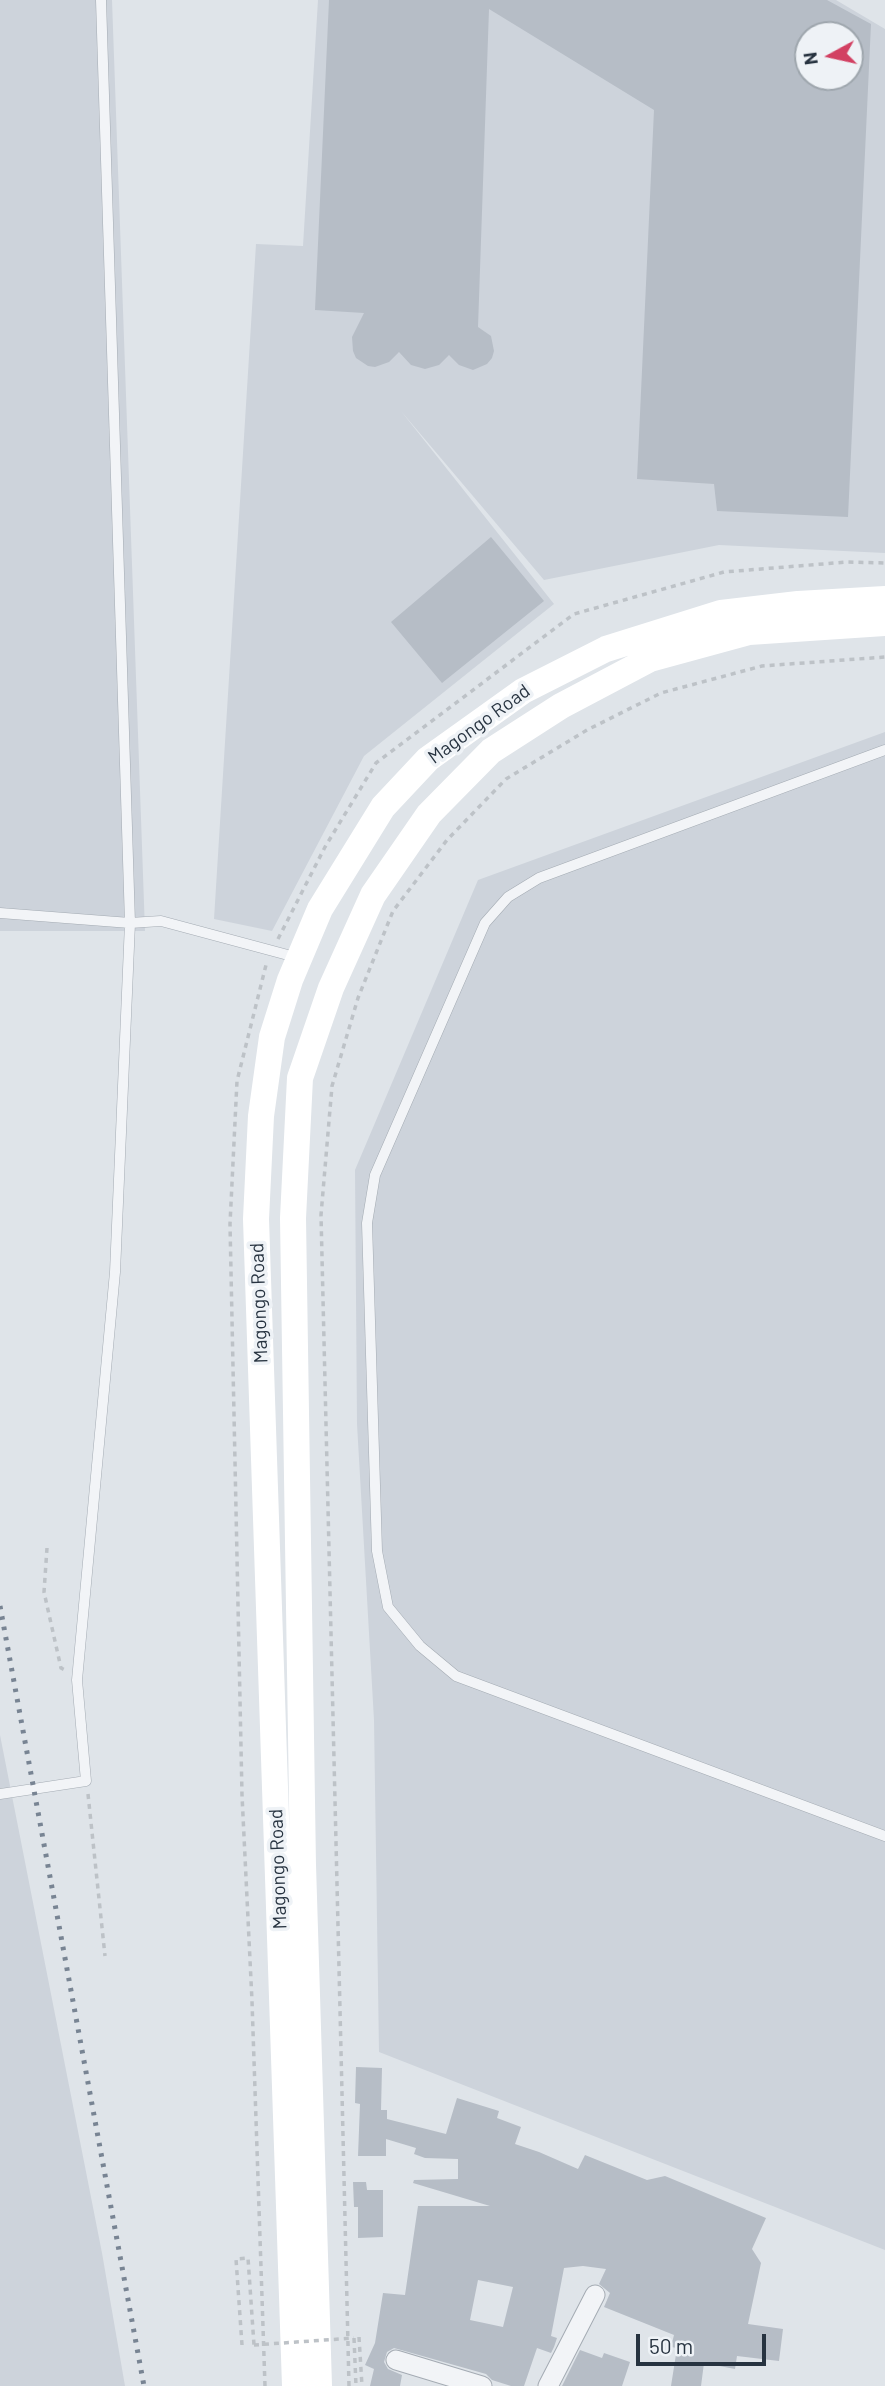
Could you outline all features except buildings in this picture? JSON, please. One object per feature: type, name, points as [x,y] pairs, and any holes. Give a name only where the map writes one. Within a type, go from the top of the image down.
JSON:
[{"type":"main road","name":"Magongo Road","points":[[295,2386],[256,1219],[261,1116],[272,1037],[299,958],[320,909],[383,807],[428,759],[523,691],[606,649],[721,613],[798,604],[885,599]]},
{"type":"main road","name":"Magongo Road","points":[[319,2386],[303,1864],[293,1218],[300,1078],[331,988],[373,895],[429,814],[491,751],[561,706],[649,659],[749,632],[885,623]]},
{"type":"main road","points":[[256,1219],[293,1218]]},
{"type":"street","points":[[548,2386],[595,2295]]},
{"type":"street","points":[[396,2360],[482,2386]]},
{"type":"lane","points":[[0,1794],[86,1782],[77,1680],[115,1272],[130,923],[101,0]]},
{"type":"lane","points":[[885,750],[539,878],[508,897],[485,923],[386,1150],[376,1175],[368,1223],[377,1551],[388,1606],[420,1646],[456,1676],[885,1836]]},
{"type":"lane","points":[[0,913],[130,923],[161,921],[299,958]]},
{"type":"path","points":[[273,950],[325,847],[376,764],[574,614],[724,572],[847,562],[885,563]]},
{"type":"path","points":[[349,2386],[320,1215],[332,1086],[358,998],[393,911],[447,840],[506,779],[587,730],[661,693],[762,666],[885,657]]},
{"type":"path","points":[[265,2386],[242,1795],[230,1224],[237,1081],[267,961]]},
{"type":"path","points":[[47,1548],[44,1592],[61,1668],[77,1680]]},
{"type":"path","points":[[86,1782],[105,1956]]},
{"type":"path","points":[[242,2345],[236,2259],[248,2258],[254,2345],[357,2338]]},
{"type":"path","points":[[355,2386],[357,2338]]},
{"type":"path","points":[[357,2338],[362,2386]]},
{"type":"shaded area","points":[[0,0],[112,0],[145,931],[0,931]]},
{"type":"shaded area","points":[[318,0],[836,0],[885,29],[885,553],[719,545],[544,580],[401,411],[554,604],[364,756],[272,931],[214,919],[256,244],[303,246]]},
{"type":"shaded area","points":[[885,732],[885,2250],[379,2052],[374,1720],[357,1424],[355,1170],[478,880]]},
{"type":"shaded area","points":[[0,1735],[102,2253],[125,2386],[0,2386]]},
{"type":"railway","points":[[0,1606],[144,2386]]}]
